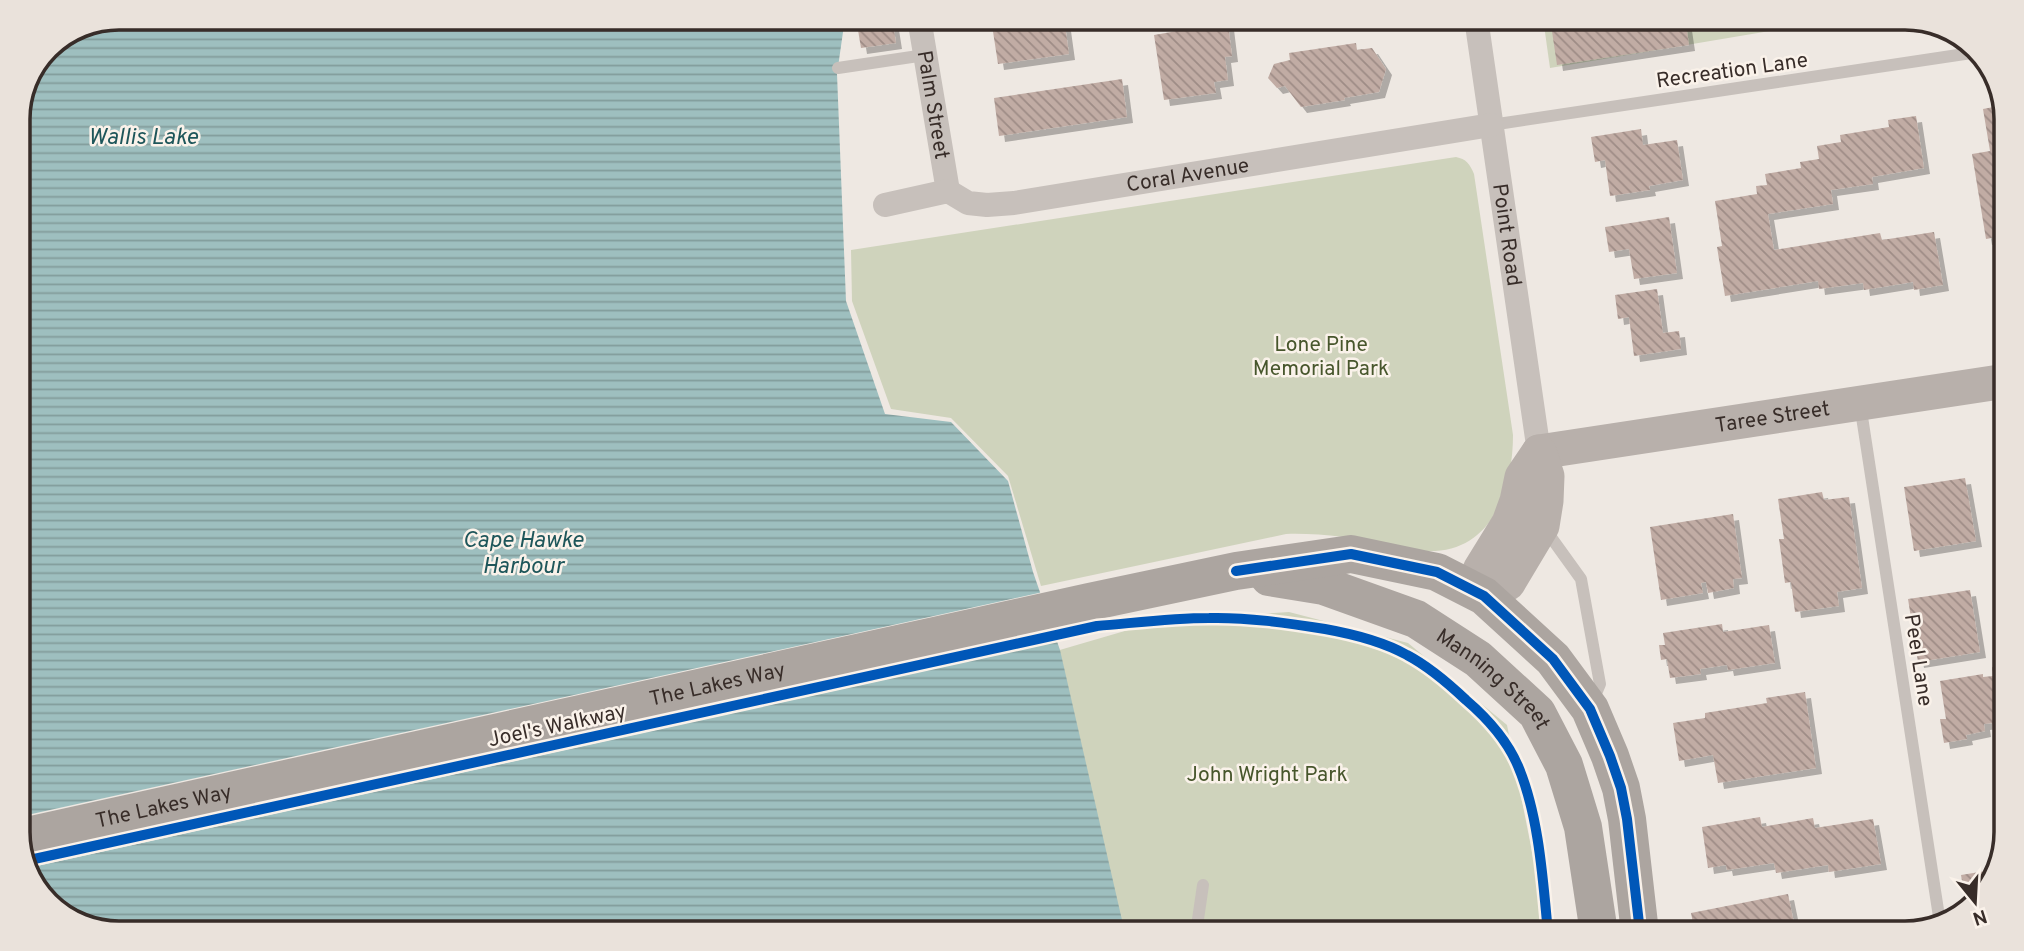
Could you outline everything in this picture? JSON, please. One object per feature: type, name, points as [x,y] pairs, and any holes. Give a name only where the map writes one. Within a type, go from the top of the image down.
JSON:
[{"type":"main road","name":"Manning Street","points":[[1090,602],[1236,571],[1351,554],[1437,572],[1484,596],[1553,659],[1590,709],[1622,788],[1639,921]]},
{"type":"main road","name":"Manning Street","points":[[1236,571],[1324,586],[1416,619],[1478,659],[1537,713],[1564,765],[1583,827],[1597,921]]},
{"type":"main road","points":[[1324,586],[1354,579],[1449,596],[1484,596],[1487,628],[1527,685],[1537,713]]},
{"type":"main road","name":"The Lakes Way","points":[[30,835],[1090,602]]},
{"type":"street","name":"Palm Street","points":[[921,30],[948,191]]},
{"type":"street","name":"Point Road","points":[[1478,30],[1539,452],[1547,476],[1542,526],[1508,583],[1484,596]]},
{"type":"street","name":"Coral Avenue","points":[[948,191],[968,203],[1014,203],[1491,125]]},
{"type":"street","points":[[885,205],[948,191]]},
{"type":"street","name":"Taree Street","points":[[1539,452],[1994,383]]},
{"type":"street","points":[[1484,596],[1480,570],[1509,523],[1522,477],[1539,452]]},
{"type":"lane","name":"Recreation Lane","points":[[1491,125],[1966,54]]},
{"type":"lane","points":[[838,68],[925,55]]},
{"type":"lane","name":"Peel Lane","points":[[1860,403],[1939,915]]},
{"type":"lane","points":[[1542,526],[1581,579],[1600,684],[1590,709]]},
{"type":"lane","points":[[1198,921],[1203,885]]},
{"type":"green space","points":[[1545,30],[1775,30],[1550,68]]},
{"type":"green space","name":"Lone Pine Memorial Park","points":[[1456,157],[1467,162],[1474,174],[1513,435],[1509,474],[1496,511],[1486,526],[1472,539],[1456,547],[1429,551],[1337,536],[1286,534],[1041,586],[1008,476],[951,418],[891,409],[852,301],[851,250]]},
{"type":"green space","name":"John Wright Park","points":[[1289,612],[1408,643],[1507,725],[1546,921],[1107,921],[1046,654],[1159,621]]},
{"type":"water","name":"Cape Hawke Harbour","points":[[843,30],[837,74],[846,301],[885,414],[951,422],[1008,481],[1033,572],[1060,650],[1122,921],[119,921],[102,920],[74,909],[56,895],[42,877],[34,861],[30,838],[30,113],[39,79],[48,65],[69,45],[102,31]]},
{"type":"pier","points":[[1043,592],[1060,641],[37,866],[31,849],[30,814]]},
{"type":"building","points":[[858,30],[894,30],[896,43],[861,48]]},
{"type":"building","points":[[993,30],[1066,30],[1069,54],[998,64]]},
{"type":"building","points":[[1229,30],[1232,56],[1225,57],[1228,80],[1214,82],[1216,93],[1164,100],[1154,35],[1177,31]]},
{"type":"building","points":[[1552,30],[1687,30],[1689,45],[1557,65]]},
{"type":"building","points":[[1356,43],[1357,50],[1372,48],[1386,69],[1379,92],[1301,107],[1285,86],[1277,88],[1268,78],[1274,64],[1290,60],[1289,53]]},
{"type":"building","points":[[1122,79],[1127,117],[999,136],[994,98]]},
{"type":"building","points":[[1993,107],[1994,113],[1994,238],[1986,239],[1972,154],[1990,151],[1983,109]]},
{"type":"building","points":[[1916,116],[1924,168],[1872,177],[1873,184],[1831,190],[1833,204],[1768,214],[1774,250],[1880,233],[1882,240],[1934,232],[1943,285],[1914,290],[1913,282],[1864,290],[1863,283],[1819,289],[1818,281],[1725,296],[1717,247],[1722,246],[1715,201],[1757,194],[1756,186],[1767,185],[1765,174],[1801,168],[1800,162],[1819,159],[1817,146],[1841,142],[1840,135],[1889,127],[1888,120]]},
{"type":"building","points":[[1641,129],[1643,145],[1677,140],[1683,180],[1649,186],[1650,190],[1610,196],[1605,160],[1595,162],[1591,137]]},
{"type":"building","points":[[1669,217],[1677,273],[1634,279],[1629,249],[1609,252],[1605,227]]},
{"type":"building","points":[[1657,289],[1663,333],[1679,331],[1681,349],[1634,356],[1629,317],[1618,319],[1615,295]]},
{"type":"building","points":[[1965,478],[1976,541],[1914,551],[1904,487]]},
{"type":"building","points":[[1822,492],[1824,500],[1849,497],[1862,588],[1837,592],[1839,606],[1795,612],[1791,582],[1785,583],[1779,539],[1784,539],[1778,499]]},
{"type":"building","points":[[1733,514],[1742,578],[1733,579],[1734,588],[1708,593],[1706,582],[1701,583],[1703,593],[1661,600],[1650,527]]},
{"type":"building","points":[[1970,590],[1980,652],[1918,662],[1908,599]]},
{"type":"building","points":[[1722,624],[1723,632],[1769,625],[1775,663],[1728,670],[1727,665],[1700,669],[1701,674],[1670,678],[1667,659],[1661,660],[1659,645],[1665,645],[1663,633]]},
{"type":"building","points":[[1994,667],[1994,736],[1992,723],[1984,724],[1985,731],[1966,735],[1967,739],[1944,743],[1940,719],[1946,719],[1940,681],[1983,674],[1983,677],[1993,676]]},
{"type":"building","points":[[1805,692],[1816,768],[1718,783],[1713,755],[1679,761],[1673,723],[1705,718],[1705,713],[1767,703],[1766,698]]},
{"type":"building","points":[[1760,817],[1762,827],[1813,818],[1815,828],[1873,819],[1881,864],[1829,872],[1828,865],[1776,873],[1774,863],[1727,870],[1726,865],[1708,868],[1702,827]]},
{"type":"building","points":[[1788,894],[1794,921],[1693,921],[1691,913]]},
{"type":"cycle path","points":[[1236,571],[1351,554],[1437,572],[1484,596],[1553,659],[1590,709],[1621,788],[1639,921]]},
{"type":"cycle path","name":"Joel's Walkway","points":[[34,859],[1097,626],[1181,619],[1238,618],[1325,629],[1388,646],[1430,670],[1481,714],[1508,747],[1525,785],[1539,848],[1547,921]]},
{"type":"water label","name":"Wallis Lake","points":[[143,136]]}]
